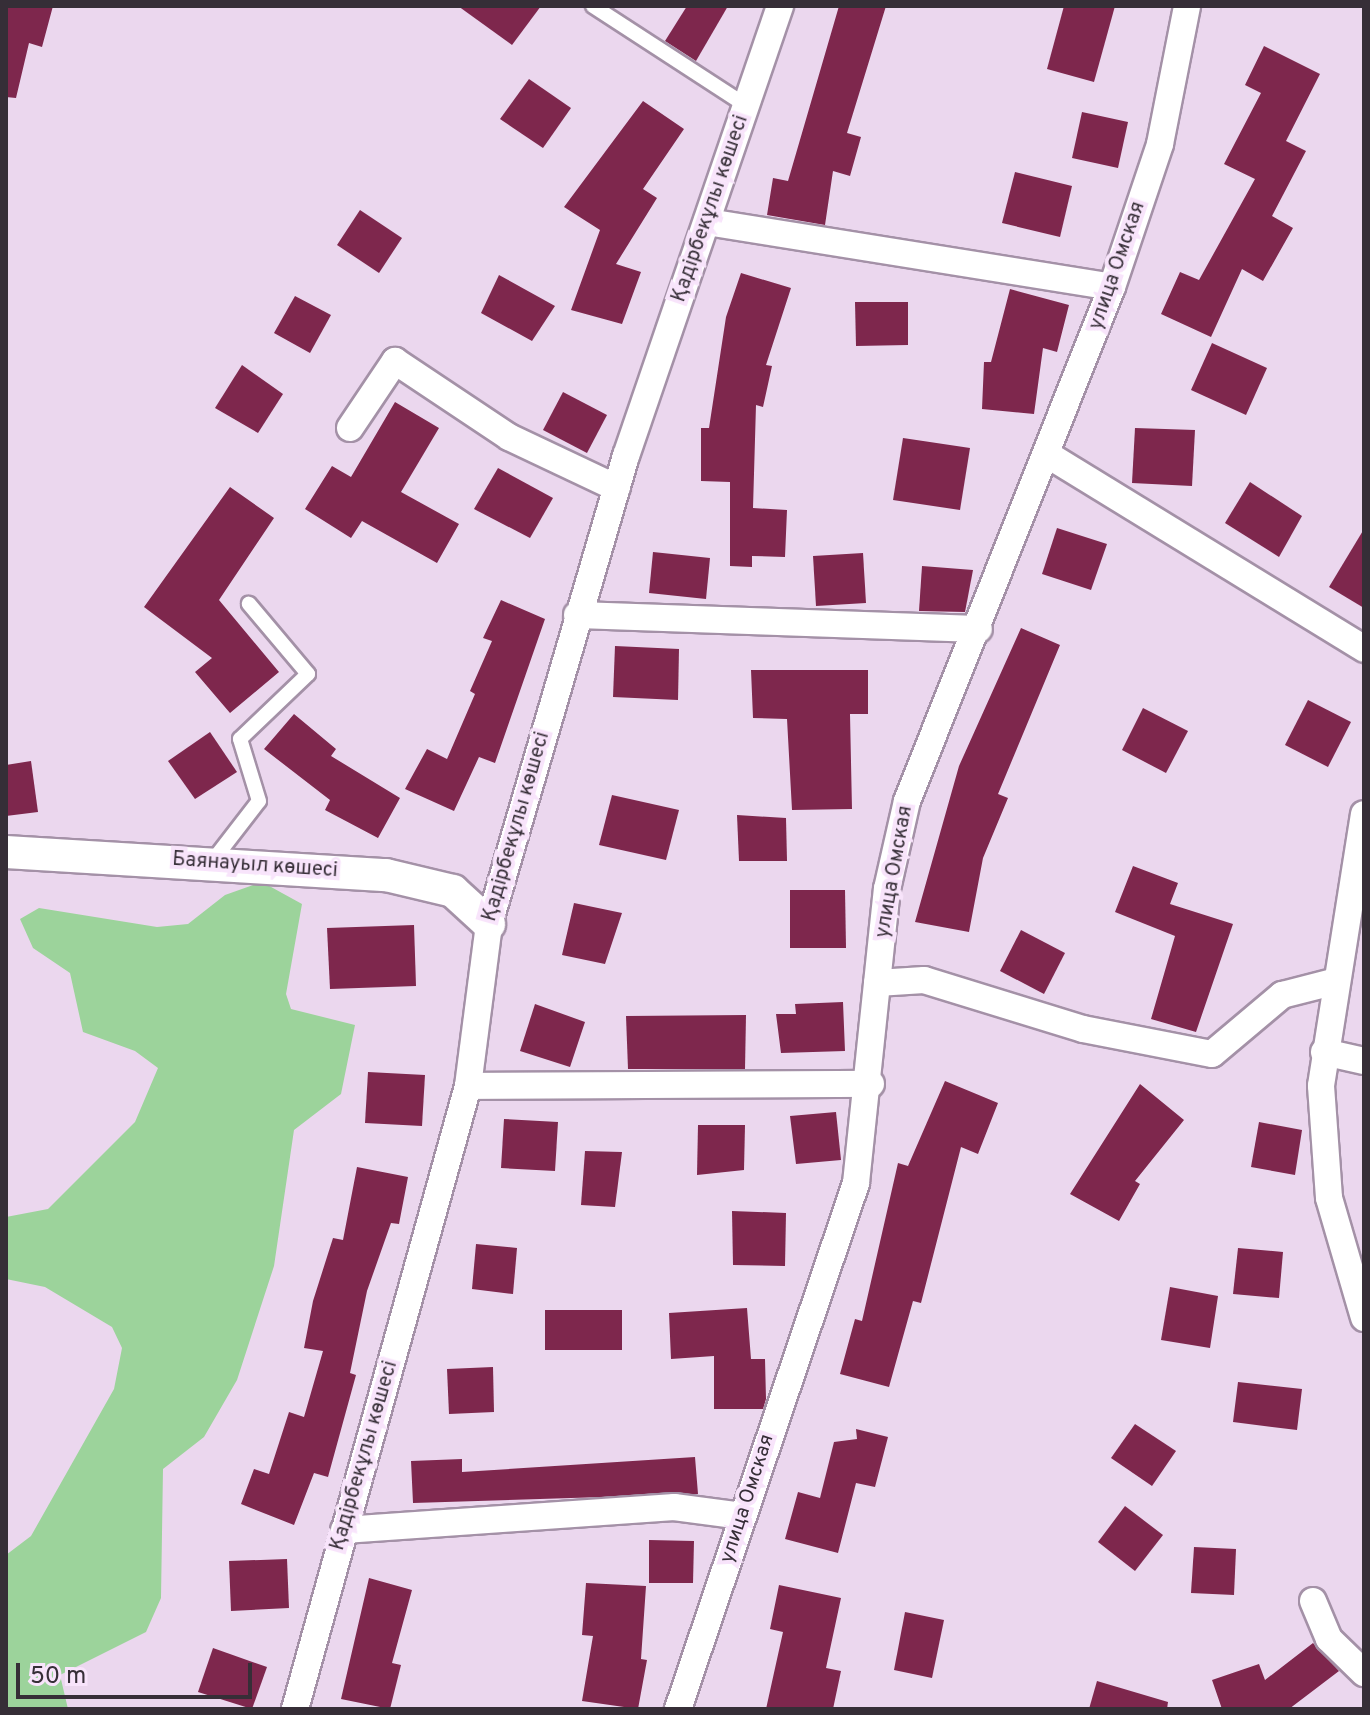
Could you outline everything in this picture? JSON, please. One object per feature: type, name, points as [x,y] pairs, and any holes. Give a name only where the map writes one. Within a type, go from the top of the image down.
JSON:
[{"type":"street","name":"Қадірбекұлы көшесі","points":[[295,1709],[468,1086],[489,924],[577,615],[780,6]]},
{"type":"street","name":"улица Омская","points":[[678,1709],[742,1516],[839,1245],[871,1084],[877,983],[907,801],[979,629],[1112,287],[1160,144],[1187,6]]},
{"type":"street","points":[[707,222],[1112,287]]},
{"type":"street","points":[[350,428],[395,361],[509,437],[617,488]]},
{"type":"street","points":[[1048,455],[1364,649]]},
{"type":"street","points":[[577,615],[979,629]]},
{"type":"street","points":[[1364,814],[1333,982],[1324,1052],[1329,1198],[1364,1318]]},
{"type":"street","name":"Баянауыл көшесі","points":[[6,852],[211,864],[425,882],[453,891],[489,924]]},
{"type":"street","points":[[877,983],[924,980],[1083,1029],[1212,1054],[1282,995],[1333,982]]},
{"type":"street","points":[[1324,1052],[1364,1061]]},
{"type":"street","points":[[468,1086],[871,1084]]},
{"type":"street","points":[[344,1530],[674,1507],[742,1516]]},
{"type":"street","points":[[1313,1601],[1329,1639],[1364,1673]]},
{"type":"lane","points":[[593,6],[747,106]]},
{"type":"lane","points":[[211,864],[259,801],[240,739],[308,674],[249,604]]},
{"type":"green space","points":[[262,882],[302,904],[286,994],[291,1009],[355,1025],[341,1094],[294,1130],[274,1266],[237,1380],[204,1437],[163,1469],[161,1598],[146,1632],[60,1675],[68,1709],[6,1709],[6,1555],[31,1536],[114,1389],[122,1348],[112,1327],[45,1287],[6,1279],[6,1217],[48,1209],[135,1122],[158,1068],[135,1051],[83,1032],[70,973],[33,948],[20,919],[39,908],[157,927],[188,924],[225,895]]},
{"type":"building","points":[[6,6],[53,6],[42,47],[29,43],[16,98],[6,97]]},
{"type":"building","points":[[458,6],[541,6],[512,45]]},
{"type":"building","points":[[687,6],[728,6],[696,61],[665,41]]},
{"type":"building","points":[[839,6],[886,6],[847,133],[861,137],[850,176],[833,171],[825,225],[767,215],[773,178],[788,181]]},
{"type":"building","points":[[1064,6],[1115,6],[1094,82],[1047,69]]},
{"type":"building","points":[[1264,46],[1320,74],[1286,141],[1306,151],[1272,216],[1293,228],[1263,281],[1242,269],[1211,337],[1161,314],[1180,272],[1199,280],[1255,179],[1224,164],[1261,93],[1245,85]]},
{"type":"building","points":[[529,79],[571,108],[543,148],[500,119]]},
{"type":"building","points":[[643,101],[684,129],[643,189],[657,198],[616,264],[641,272],[622,324],[571,310],[600,230],[564,207]]},
{"type":"building","points":[[1082,112],[1128,122],[1118,168],[1072,158]]},
{"type":"building","points":[[1015,172],[1072,186],[1060,237],[1002,223]]},
{"type":"building","points":[[360,210],[402,238],[379,273],[337,245]]},
{"type":"building","points":[[741,273],[791,288],[766,365],[772,366],[763,407],[756,405],[753,508],[787,510],[785,557],[752,556],[752,567],[730,566],[730,482],[701,481],[701,428],[709,428],[726,317]]},
{"type":"building","points":[[499,275],[555,306],[532,341],[481,313]]},
{"type":"building","points":[[1010,289],[1069,305],[1057,352],[1043,348],[1034,414],[982,409],[984,362],[991,362]]},
{"type":"building","points":[[295,296],[331,315],[310,353],[274,333]]},
{"type":"building","points":[[855,302],[908,302],[908,345],[856,346]]},
{"type":"building","points":[[1212,343],[1267,368],[1246,415],[1191,390]]},
{"type":"building","points":[[242,365],[283,394],[258,433],[215,408]]},
{"type":"building","points":[[563,392],[607,415],[587,453],[543,430]]},
{"type":"building","points":[[395,402],[439,428],[401,492],[459,524],[437,563],[362,521],[351,538],[305,509],[332,466],[351,477]]},
{"type":"building","points":[[1135,428],[1195,430],[1192,486],[1132,483]]},
{"type":"building","points":[[903,438],[970,448],[960,510],[893,500]]},
{"type":"building","points":[[498,468],[553,498],[530,538],[474,509]]},
{"type":"building","points":[[1250,482],[1302,516],[1279,557],[1225,523]]},
{"type":"building","points":[[230,487],[274,518],[219,600],[279,672],[230,713],[195,672],[212,658],[144,607]]},
{"type":"building","points":[[1057,528],[1107,544],[1091,590],[1042,574]]},
{"type":"building","points":[[1364,529],[1364,608],[1329,587]]},
{"type":"building","points":[[653,552],[710,558],[706,599],[649,593]]},
{"type":"building","points":[[863,553],[866,603],[816,606],[813,556]]},
{"type":"building","points":[[922,566],[973,570],[965,612],[919,611]]},
{"type":"building","points":[[501,600],[545,619],[495,763],[479,757],[454,811],[405,789],[427,749],[447,759],[475,694],[470,691],[492,641],[483,638]]},
{"type":"building","points":[[1021,628],[1060,645],[998,794],[1008,798],[983,858],[969,932],[915,922],[959,766]]},
{"type":"building","points":[[615,646],[679,649],[678,700],[613,697]]},
{"type":"building","points":[[751,670],[868,670],[868,714],[850,714],[852,809],[792,810],[787,719],[753,718]]},
{"type":"building","points":[[1308,700],[1351,722],[1328,767],[1285,745]]},
{"type":"building","points":[[1143,708],[1188,731],[1166,773],[1122,750]]},
{"type":"building","points":[[294,714],[336,749],[331,756],[400,798],[378,838],[325,810],[330,800],[264,749]]},
{"type":"building","points":[[210,732],[237,772],[195,799],[168,761]]},
{"type":"building","points":[[31,761],[38,812],[6,816],[6,765]]},
{"type":"building","points":[[612,795],[679,810],[666,860],[599,845]]},
{"type":"building","points":[[737,815],[786,818],[787,861],[739,861]]},
{"type":"building","points":[[1133,866],[1178,883],[1170,904],[1233,924],[1196,1032],[1151,1019],[1175,936],[1115,912]]},
{"type":"building","points":[[790,890],[845,890],[846,948],[790,948]]},
{"type":"building","points":[[574,903],[622,913],[605,964],[562,955]]},
{"type":"building","points":[[414,925],[416,986],[330,989],[327,928]]},
{"type":"building","points":[[1021,930],[1065,953],[1044,994],[1000,971]]},
{"type":"building","points":[[843,1002],[845,1051],[781,1053],[776,1014],[796,1014],[795,1004]]},
{"type":"building","points":[[535,1004],[585,1022],[570,1067],[520,1051]]},
{"type":"building","points":[[746,1015],[745,1069],[628,1069],[626,1016]]},
{"type":"building","points":[[368,1072],[425,1075],[422,1126],[365,1123]]},
{"type":"building","points":[[945,1081],[998,1103],[978,1154],[961,1147],[921,1303],[913,1301],[889,1387],[840,1374],[855,1319],[862,1321],[898,1163],[908,1166]]},
{"type":"building","points":[[1140,1084],[1184,1120],[1135,1181],[1140,1184],[1119,1221],[1070,1194]]},
{"type":"building","points":[[836,1112],[841,1160],[796,1164],[790,1116]]},
{"type":"building","points":[[504,1119],[558,1122],[555,1171],[501,1168]]},
{"type":"building","points":[[1259,1122],[1302,1130],[1295,1175],[1251,1167]]},
{"type":"building","points":[[698,1125],[745,1125],[744,1170],[697,1175]]},
{"type":"building","points":[[585,1151],[622,1152],[615,1207],[581,1205]]},
{"type":"building","points":[[357,1167],[408,1177],[399,1224],[391,1223],[367,1291],[350,1373],[356,1375],[328,1477],[314,1473],[294,1525],[241,1504],[254,1469],[269,1474],[289,1412],[304,1417],[323,1351],[304,1348],[313,1301],[333,1238],[343,1240]]},
{"type":"building","points":[[732,1211],[786,1213],[785,1266],[733,1265]]},
{"type":"building","points":[[476,1244],[517,1248],[513,1294],[472,1289]]},
{"type":"building","points":[[1238,1248],[1283,1252],[1279,1298],[1233,1294]]},
{"type":"building","points":[[1170,1287],[1218,1296],[1210,1348],[1161,1340]]},
{"type":"building","points":[[747,1308],[751,1359],[765,1359],[766,1399],[763,1409],[714,1409],[714,1356],[671,1359],[669,1313]]},
{"type":"building","points":[[545,1310],[622,1310],[622,1350],[545,1350]]},
{"type":"building","points":[[493,1367],[494,1412],[449,1414],[447,1369]]},
{"type":"building","points":[[1238,1382],[1302,1389],[1297,1430],[1233,1422]]},
{"type":"building","points":[[1135,1424],[1176,1451],[1152,1486],[1111,1458]]},
{"type":"building","points":[[856,1429],[888,1437],[875,1487],[856,1483],[838,1553],[785,1539],[798,1492],[820,1498],[834,1442],[857,1439]]},
{"type":"building","points":[[695,1457],[698,1494],[413,1503],[411,1461],[462,1459],[462,1472]]},
{"type":"building","points":[[1125,1506],[1163,1535],[1135,1571],[1098,1542]]},
{"type":"building","points":[[649,1540],[694,1541],[693,1583],[649,1583]]},
{"type":"building","points":[[1194,1547],[1236,1549],[1234,1595],[1191,1593]]},
{"type":"building","points":[[287,1559],[289,1608],[231,1611],[229,1561]]},
{"type":"building","points":[[369,1578],[412,1590],[392,1663],[401,1665],[390,1709],[341,1699]]},
{"type":"building","points":[[586,1583],[646,1586],[641,1659],[647,1660],[638,1709],[582,1701],[593,1636],[582,1635]]},
{"type":"building","points":[[779,1585],[841,1598],[826,1668],[841,1671],[833,1709],[766,1709],[783,1632],[770,1629]]},
{"type":"building","points":[[905,1612],[944,1620],[932,1678],[894,1670]]},
{"type":"building","points":[[1313,1643],[1339,1671],[1289,1709],[1222,1709],[1212,1680],[1259,1664],[1265,1680]]},
{"type":"building","points":[[213,1648],[267,1667],[252,1709],[198,1692]]},
{"type":"building","points":[[1097,1681],[1168,1702],[1167,1709],[1089,1709]]}]
